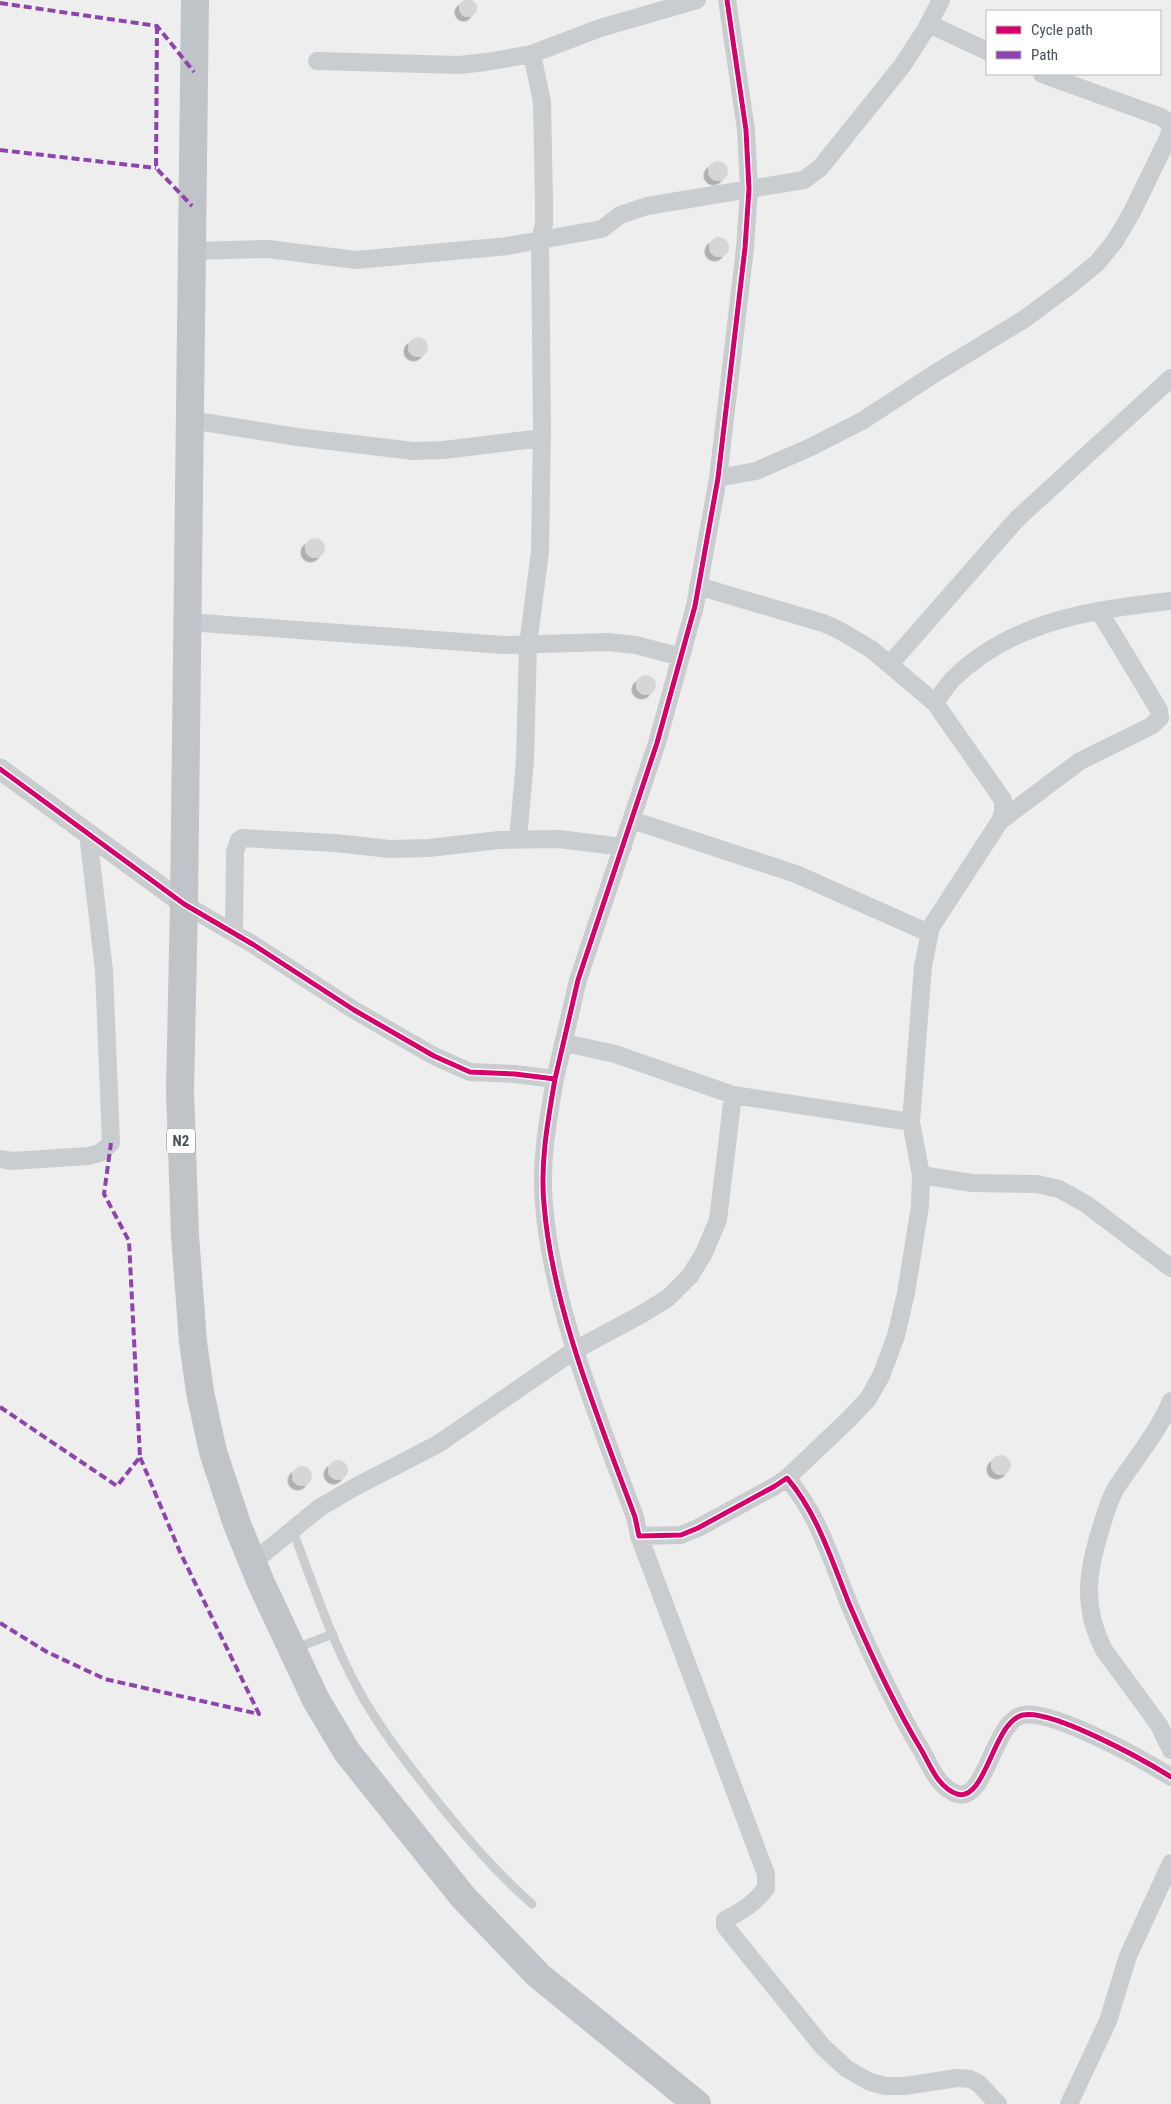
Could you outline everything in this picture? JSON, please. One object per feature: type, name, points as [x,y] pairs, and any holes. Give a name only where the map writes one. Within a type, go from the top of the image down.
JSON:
[{"type":"highway","name":"N2","points":[[195,0],[188,622],[180,1091],[185,1235],[193,1342],[200,1392],[213,1452],[252,1563],[316,1700],[347,1752],[463,1897],[538,1975],[697,2104]]},
{"type":"street","points":[[318,61],[459,66],[532,54],[600,28],[697,0]]},
{"type":"street","points":[[727,0],[746,130],[749,189],[745,248],[718,478],[695,606],[681,657],[657,743],[578,980],[565,1043],[555,1079],[544,1140],[544,1204],[555,1274],[575,1350],[635,1517],[639,1536],[766,1874],[766,1888],[758,1898],[750,1906],[725,1920],[724,1926],[823,2047],[847,2068],[870,2082],[885,2086],[905,2086],[963,2078],[978,2083],[998,2104]]},
{"type":"street","points":[[192,251],[268,249],[356,260],[508,246],[602,229],[620,215],[647,206],[804,180],[814,174],[902,66],[929,24],[941,0]]},
{"type":"street","points":[[929,24],[986,51]]},
{"type":"street","points":[[518,840],[525,760],[528,646],[540,552],[542,438],[540,240],[544,224],[544,200],[542,102],[532,54]]},
{"type":"street","points":[[718,478],[756,471],[811,447],[862,421],[934,374],[1024,320],[1097,263],[1116,240],[1169,136],[1170,122],[1161,117],[1045,75]]},
{"type":"street","points":[[890,664],[1017,519],[1171,378]]},
{"type":"street","points":[[190,420],[298,437],[413,451],[444,450],[542,438]]},
{"type":"street","points":[[639,1536],[681,1535],[689,1532],[767,1491],[787,1478],[868,1399],[881,1376],[896,1336],[906,1293],[920,1206],[921,1175],[911,1122],[923,966],[929,933],[1000,821],[1003,813],[1003,800],[934,703],[871,649],[837,629],[698,586]]},
{"type":"street","points":[[934,703],[952,679],[983,653],[1026,630],[1122,606],[1171,601]]},
{"type":"street","points":[[1000,821],[1080,761],[1151,726],[1160,718],[1159,710],[1099,611]]},
{"type":"street","points":[[188,622],[476,644],[528,646],[608,642],[636,645],[681,657]]},
{"type":"street","points":[[0,769],[184,904],[354,1010],[434,1056],[470,1072],[515,1074],[555,1079]]},
{"type":"street","points":[[632,820],[796,874],[929,933]]},
{"type":"street","points":[[0,1159],[12,1161],[88,1156],[100,1153],[111,1143],[104,970],[88,834]]},
{"type":"street","points":[[234,934],[235,852],[239,840],[242,838],[336,843],[390,849],[429,848],[500,840],[559,839],[623,847]]},
{"type":"street","points":[[565,1043],[615,1054],[733,1095],[911,1122]]},
{"type":"street","points":[[252,1563],[293,1531],[318,1508],[438,1444],[575,1350],[668,1298],[690,1276],[704,1253],[718,1220],[733,1095]]},
{"type":"street","points":[[921,1175],[972,1183],[1037,1184],[1060,1190],[1086,1204],[1171,1268]]},
{"type":"street","points":[[1171,1401],[1164,1419],[1115,1490],[1092,1558],[1088,1580],[1097,1637],[1104,1650],[1159,1725],[1171,1750]]},
{"type":"street","points":[[787,1478],[800,1493],[814,1519],[870,1653],[912,1735],[940,1783],[962,1795],[970,1792],[982,1777],[1007,1725],[1020,1715],[1028,1714],[1045,1716],[1112,1744],[1171,1777]]},
{"type":"street","points":[[1069,2104],[1108,2021],[1128,1956],[1171,1863]]},
{"type":"lane","points":[[293,1531],[333,1634],[357,1688],[377,1722],[439,1804],[483,1856],[501,1876],[532,1904]]},
{"type":"lane","points":[[291,1650],[333,1634]]},
{"type":"building","points":[[464,-1],[472,-1],[477,4],[475,15],[464,17],[459,12],[459,4]]},
{"type":"building","points":[[718,161],[725,164],[728,171],[725,178],[718,181],[711,178],[708,171],[711,164]]},
{"type":"building","points":[[719,237],[726,240],[729,247],[726,254],[719,257],[712,254],[709,247],[712,240]]},
{"type":"building","points":[[418,337],[425,340],[428,347],[425,354],[418,357],[411,354],[408,347],[411,340]]},
{"type":"building","points":[[315,538],[322,541],[325,548],[322,555],[315,558],[308,555],[305,548],[308,541]]},
{"type":"building","points":[[646,675],[653,678],[656,685],[653,692],[646,695],[639,692],[636,685],[639,678]]},
{"type":"building","points":[[1001,1455],[1008,1458],[1011,1465],[1008,1472],[1001,1475],[994,1472],[991,1465],[994,1458]]},
{"type":"building","points":[[338,1460],[345,1463],[348,1470],[345,1477],[338,1480],[331,1477],[328,1470],[331,1463]]},
{"type":"building","points":[[302,1466],[309,1469],[312,1476],[309,1483],[302,1486],[295,1483],[292,1476],[295,1469]]},
{"type":"marked path","points":[[0,3],[157,26],[194,72]]},
{"type":"marked path","points":[[157,26],[156,168],[192,206]]},
{"type":"marked path","points":[[0,150],[156,168]]},
{"type":"marked path","points":[[0,1407],[117,1486],[140,1457],[129,1241],[104,1194],[111,1143]]},
{"type":"marked path","points":[[0,1623],[47,1652],[105,1679],[259,1714],[180,1552],[140,1457]]},
{"type":"cycle path","points":[[0,769],[184,904],[254,945],[354,1010],[434,1056],[470,1072],[515,1074],[555,1079],[578,980],[657,743],[695,606],[718,478],[745,248],[749,189],[746,130],[727,0]]},
{"type":"cycle path","points":[[555,1079],[545,1141],[543,1173],[544,1204],[549,1243],[557,1283],[579,1363],[635,1517],[639,1536],[681,1535],[698,1528],[787,1478],[798,1492],[816,1523],[850,1606],[892,1698],[932,1770],[940,1782],[950,1791],[957,1794],[967,1793],[975,1786],[983,1775],[1004,1731],[1013,1720],[1023,1715],[1037,1715],[1075,1727],[1120,1748],[1171,1777]]}]
